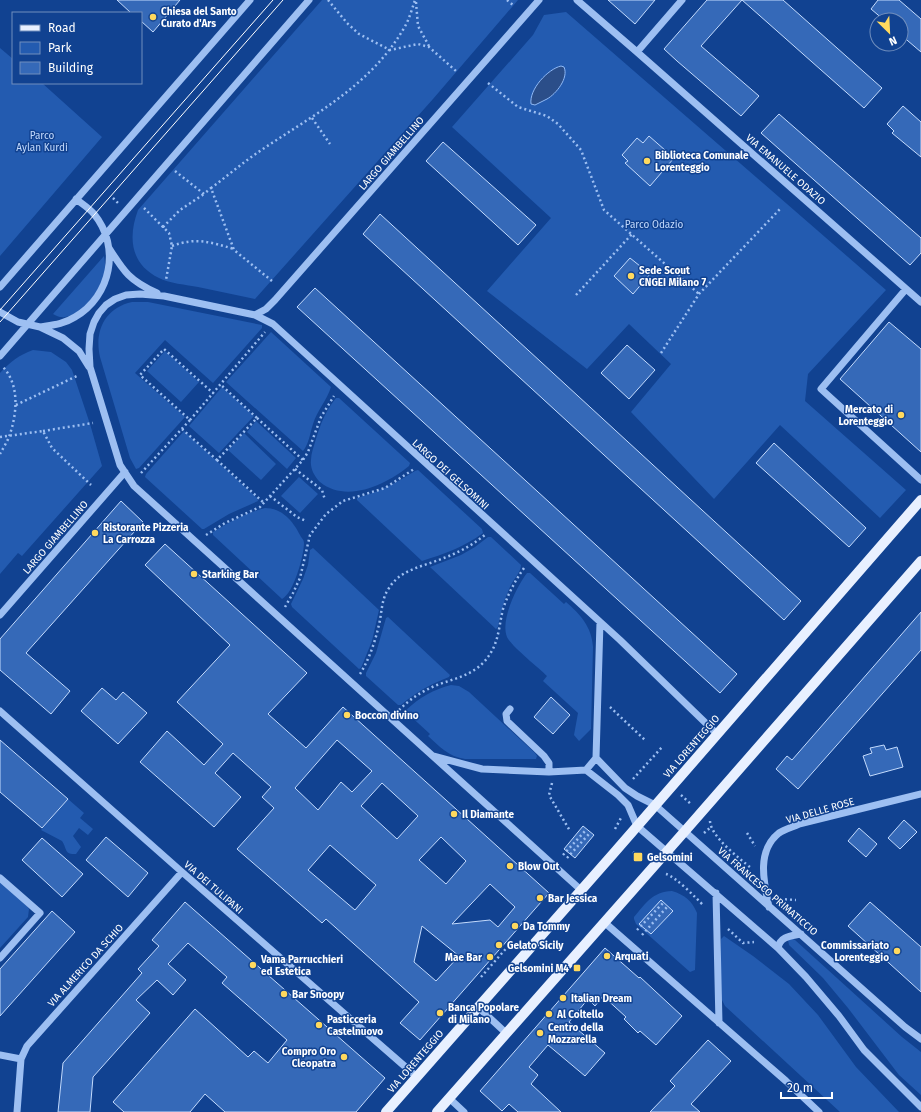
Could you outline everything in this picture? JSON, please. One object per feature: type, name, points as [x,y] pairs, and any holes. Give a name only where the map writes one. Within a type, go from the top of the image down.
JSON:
[{"type":"main road","name":"VIA LORENTEGGIO","points":[[386,1112],[921,500]]},
{"type":"main road","points":[[437,1112],[685,832],[921,561]]},
{"type":"street","points":[[0,287],[250,0]]},
{"type":"street","points":[[0,356],[309,0]]},
{"type":"street","name":"LARGO GIAMBELLINO","points":[[255,315],[266,309],[539,0]]},
{"type":"street","points":[[577,0],[637,52],[682,0]]},
{"type":"street","name":"VIA EMANUELE ODAZIO","points":[[637,52],[921,302]]},
{"type":"street","points":[[76,199],[89,209],[106,235]]},
{"type":"street","name":"LARGO DEI GELSOMINI","points":[[40,327],[67,321],[87,309],[94,302],[107,279],[110,262],[109,247],[106,235]]},
{"type":"street","name":"LARGO DEI GELSOMINI","points":[[109,247],[124,270],[132,279],[141,286],[164,296]]},
{"type":"street","points":[[906,289],[821,389],[921,480]]},
{"type":"street","name":"LARGO DEI GELSOMINI","points":[[581,890],[134,486],[120,465],[90,367],[90,334],[94,322],[106,305],[115,299],[126,295],[140,294],[164,296],[255,315],[273,324],[600,622],[717,734]]},
{"type":"street","points":[[0,312],[12,319],[28,325]]},
{"type":"street","name":"LARGO DEI GELSOMINI","points":[[28,325],[40,327],[63,338],[79,351],[90,367]]},
{"type":"street","name":"LARGO GIAMBELLINO","points":[[0,615],[125,472]]},
{"type":"street","points":[[600,622],[596,758],[586,770],[618,795],[628,805],[637,826],[778,948],[806,977],[839,1016],[864,1050],[921,1107]]},
{"type":"street","points":[[510,709],[506,714],[507,721],[544,756],[549,763],[549,772]]},
{"type":"street","name":"VIA DEI TULIPANI","points":[[1,714],[417,1077]]},
{"type":"street","name":"LARGO DEI GELSOMINI","points":[[431,755],[482,768],[549,772],[586,770]]},
{"type":"street","points":[[596,758],[625,788],[636,796],[655,805]]},
{"type":"street","name":"VIA DELLE ROSE","points":[[770,907],[764,884],[763,870],[765,855],[769,845],[780,832],[799,824],[921,794]]},
{"type":"street","name":"VIA FRANCESCO PRIMATICCIO","points":[[655,805],[921,1039]]},
{"type":"street","name":"VIA ALMERICO DA SCHIO","points":[[21,1059],[27,1046],[35,1036],[182,872]]},
{"type":"street","points":[[0,878],[40,913],[0,958]]},
{"type":"street","points":[[716,893],[719,1023]]},
{"type":"street","points":[[604,922],[786,1081],[819,1112]]},
{"type":"street","points":[[778,948],[779,943],[783,938],[801,934]]},
{"type":"street","points":[[478,1007],[506,1033]]},
{"type":"street","points":[[0,1055],[21,1059],[17,1112]]},
{"type":"street","points":[[449,1098],[464,1112]]},
{"type":"path","points":[[328,0],[359,34],[390,50],[418,44],[429,47]]},
{"type":"path","points":[[163,227],[180,210],[257,154],[330,106],[358,83],[390,50],[405,28],[415,0]]},
{"type":"path","points":[[415,0],[418,26],[429,47],[456,71]]},
{"type":"path","points":[[507,0],[513,5]]},
{"type":"path","points":[[488,83],[518,107],[547,116],[558,124],[581,150],[604,210],[699,294]]},
{"type":"path","points":[[312,118],[330,144]]},
{"type":"path","points":[[174,169],[204,194]]},
{"type":"path","points":[[211,188],[234,250]]},
{"type":"path","points":[[142,206],[169,232],[172,246],[166,280]]},
{"type":"path","points":[[661,353],[699,294],[780,209]]},
{"type":"path","points":[[576,295],[632,234]]},
{"type":"path","points":[[172,246],[186,241],[210,242],[234,250],[272,281]]},
{"type":"path","points":[[141,473],[190,420],[267,329]]},
{"type":"path","points":[[190,420],[140,375],[164,349],[213,393]]},
{"type":"path","points":[[0,454],[10,435],[16,405],[14,387],[2,366]]},
{"type":"path","points":[[16,405],[79,375]]},
{"type":"path","points":[[220,384],[304,460]]},
{"type":"path","points":[[206,535],[225,523],[255,510],[264,503],[304,460],[319,420],[334,396]]},
{"type":"path","points":[[217,460],[257,418]]},
{"type":"path","points":[[0,436],[93,423]]},
{"type":"path","points":[[182,428],[264,503]]},
{"type":"path","points":[[43,431],[52,448],[92,485]]},
{"type":"path","points":[[295,469],[322,490],[325,500]]},
{"type":"path","points":[[285,607],[300,578],[310,534],[323,518],[343,501],[385,488],[414,469]]},
{"type":"path","points":[[270,496],[297,517],[306,521]]},
{"type":"path","points":[[360,674],[366,664],[373,645],[380,622],[384,597],[393,582],[408,571],[441,560],[462,550],[473,544],[487,533]]},
{"type":"path","points":[[399,710],[417,695],[465,675],[477,668],[486,660],[498,638],[504,608],[510,590],[524,568]]},
{"type":"path","points":[[609,706],[646,741]]},
{"type":"path","points":[[630,783],[664,746]]},
{"type":"path","points":[[554,778],[549,795],[570,831]]},
{"type":"path","points":[[671,787],[701,813],[710,818],[711,827],[723,843],[753,870]]},
{"type":"path","points":[[563,855],[586,830]]},
{"type":"path","points":[[747,833],[756,849]]},
{"type":"path","points":[[567,858],[589,834]]},
{"type":"path","points":[[623,842],[652,868]]},
{"type":"path","points":[[775,894],[780,900],[796,900]]},
{"type":"path","points":[[637,930],[662,903]]},
{"type":"path","points":[[642,935],[667,907]]},
{"type":"path","points":[[481,977],[510,944]]},
{"type":"green space","points":[[322,0],[518,0],[433,99],[255,299],[172,283],[149,272],[142,265],[134,249],[133,230],[138,210]]},
{"type":"green space","name":"Parco Odazio","points":[[566,12],[886,290],[808,374],[805,401],[906,490],[880,518],[780,425],[714,499],[631,412],[671,364],[629,324],[587,369],[487,291],[551,218],[452,127],[533,35],[544,15]]},
{"type":"green space","name":"Parco Aylan Kurdi","points":[[0,48],[12,58],[12,84],[43,84],[102,137],[0,256]]},
{"type":"green space","points":[[104,256],[105,275],[99,288],[90,301],[78,312],[71,315],[59,317],[53,314]]},
{"type":"green space","points":[[132,302],[148,302],[262,325],[262,328],[213,383],[165,340],[135,373],[185,417],[139,468],[136,469],[130,458],[100,357],[99,347],[100,330],[108,315],[115,309]]},
{"type":"green space","points":[[271,332],[331,387],[315,419],[308,442],[303,451],[226,382]]},
{"type":"green space","points":[[33,350],[51,352],[66,362],[72,370],[102,466],[22,556],[18,553],[0,574],[0,373],[15,359]]},
{"type":"green space","points":[[165,351],[199,382],[181,402],[147,371]]},
{"type":"green space","points":[[222,387],[254,416],[219,453],[189,426]]},
{"type":"green space","points":[[336,398],[339,398],[410,463],[409,466],[390,479],[366,489],[342,491],[331,488],[320,482],[314,475],[312,469],[312,455],[321,423]]},
{"type":"green space","points":[[256,421],[296,458],[287,469],[247,432]]},
{"type":"green space","points":[[184,431],[257,498],[258,501],[229,514],[202,529],[145,477]]},
{"type":"green space","points":[[244,433],[276,464],[261,480],[228,450]]},
{"type":"green space","points":[[418,470],[482,529],[483,533],[454,550],[422,561],[357,500],[357,498],[387,487]]},
{"type":"green space","points":[[299,477],[318,494],[300,513],[281,496]]},
{"type":"green space","points":[[265,508],[277,510],[286,516],[294,525],[304,542],[304,549],[298,573],[290,589],[282,599],[213,535],[213,532],[231,521],[251,512]]},
{"type":"green space","points":[[488,537],[491,537],[521,565],[520,570],[511,584],[501,612],[498,627],[496,629],[430,567],[461,555]]},
{"type":"green space","points":[[313,548],[379,610],[372,641],[361,668],[359,669],[292,607],[291,604],[308,565],[310,550]]},
{"type":"green space","points":[[527,573],[530,573],[564,604],[566,602],[580,616],[588,627],[590,633],[593,647],[591,729],[579,741],[574,735],[578,713],[543,681],[547,676],[519,651],[507,637],[505,630],[508,613],[514,594]]},
{"type":"green space","points":[[388,617],[450,675],[449,677],[418,692],[401,705],[398,705],[366,676],[376,653],[386,618]]},
{"type":"green space","points":[[451,685],[459,686],[469,692],[535,753],[537,756],[536,759],[465,759],[454,756],[436,744],[428,736],[430,734],[406,712],[406,710],[427,694]]},
{"type":"green space","points":[[68,799],[84,813],[80,818],[93,829],[88,835],[79,828],[73,836],[81,847],[76,854],[69,853],[62,841],[41,830]]},
{"type":"green space","points":[[0,881],[29,909],[28,917],[0,948]]},
{"type":"green space","points":[[672,891],[681,894],[688,899],[697,913],[695,970],[690,972],[636,924],[634,919],[646,903],[654,896]]},
{"type":"green space","points":[[724,936],[789,984],[818,1015],[856,1067],[899,1112],[840,1112],[725,1006],[720,996],[721,939]]},
{"type":"green space","points":[[791,938],[902,1037],[921,1052],[921,1095],[899,1075],[823,978],[789,945],[788,940]]},
{"type":"shaded area","points":[[561,66],[564,67],[565,76],[558,90],[547,99],[535,105],[531,104],[533,92],[540,80],[551,71]]},
{"type":"building","name":"Chiesa del Santo Curato d'Ars","points":[[117,0],[180,0],[153,32],[142,22],[142,12],[130,12]]},
{"type":"building","points":[[608,0],[655,0],[635,24]]},
{"type":"building","points":[[707,0],[742,0],[701,46],[759,96],[741,116],[664,49]]},
{"type":"building","points":[[742,0],[783,0],[882,88],[864,108]]},
{"type":"building","points":[[878,0],[899,0],[921,19],[921,52],[909,42],[909,12],[875,12],[871,9]]},
{"type":"building","points":[[903,106],[921,122],[921,157],[892,133],[894,131],[887,124]]},
{"type":"building","points":[[779,114],[921,238],[921,253],[910,265],[761,133]]},
{"type":"building","points":[[649,136],[674,158],[650,186],[625,163],[628,161],[622,155],[637,138],[643,143]]},
{"type":"building","points":[[443,142],[536,225],[518,245],[426,161]]},
{"type":"building","points":[[380,214],[801,601],[784,620],[363,234]]},
{"type":"building","points":[[630,258],[650,274],[633,294],[614,276]]},
{"type":"building","points":[[315,288],[737,674],[720,693],[297,307]]},
{"type":"building","name":"Mercato di Lorenteggio","points":[[889,322],[921,349],[921,452],[840,379]]},
{"type":"building","points":[[627,345],[655,370],[629,399],[601,373]]},
{"type":"building","points":[[774,443],[866,528],[849,547],[756,463]]},
{"type":"building","points":[[121,501],[143,522],[26,653],[70,691],[51,714],[0,670],[0,639]]},
{"type":"building","points":[[165,544],[307,673],[268,714],[306,748],[343,707],[549,893],[420,1040],[400,1023],[419,1002],[326,919],[322,923],[237,849],[274,808],[262,797],[271,787],[233,753],[215,773],[241,797],[214,827],[140,762],[167,731],[204,765],[223,744],[177,702],[230,645],[145,565]],"holes":[[[337,740],[372,771],[352,792],[341,782],[318,810],[295,788]],[[382,783],[418,816],[397,839],[361,806]],[[441,837],[466,861],[446,884],[419,860]],[[330,845],[376,885],[355,910],[308,870]],[[490,884],[515,907],[498,927],[490,920],[452,924]],[[422,926],[459,956],[436,981],[414,962]]]},
{"type":"building","points":[[921,612],[921,650],[798,789],[776,769],[787,756],[792,760]]},
{"type":"building","points":[[102,688],[116,700],[123,692],[147,713],[118,744],[81,711]]},
{"type":"building","points":[[551,697],[570,715],[553,734],[534,717]]},
{"type":"building","points":[[0,740],[68,799],[42,828],[0,792]]},
{"type":"building","points":[[884,745],[886,750],[897,747],[903,767],[870,776],[863,756],[872,753],[870,748]]},
{"type":"building","points":[[904,820],[917,832],[900,849],[888,838]]},
{"type":"building","points":[[583,826],[594,835],[575,858],[564,849]]},
{"type":"building","points":[[859,828],[877,844],[866,857],[848,841]]},
{"type":"building","points":[[106,837],[148,873],[128,897],[86,860]]},
{"type":"building","points":[[42,838],[83,874],[62,897],[22,860]]},
{"type":"building","points":[[661,900],[673,911],[651,934],[639,924]]},
{"type":"building","points":[[185,902],[385,1078],[356,1112],[225,1112],[205,1094],[190,1112],[124,1112],[113,1102],[195,1009],[248,1057],[254,1051],[268,1063],[287,1040],[222,983],[227,977],[188,943],[168,964],[186,980],[173,995],[157,980],[136,1000],[150,1013],[93,1077],[90,1112],[58,1112],[63,1063],[142,973],[138,969],[159,946],[152,940]]},
{"type":"building","points":[[870,902],[921,947],[921,992],[848,926]]},
{"type":"building","points":[[52,911],[75,932],[0,1016],[0,969]]},
{"type":"building","points":[[605,948],[639,978],[640,977],[682,1016],[656,1045],[640,1031],[638,1033],[624,1019],[626,1017],[603,996],[595,1006],[588,999],[569,1022],[605,1053],[585,1076],[548,1045],[529,1067],[538,1075],[531,1084],[561,1112],[518,1112],[509,1104],[502,1111],[480,1091]]},
{"type":"building","points":[[708,1040],[731,1061],[691,1104],[700,1112],[650,1112],[675,1086],[670,1081]]},
{"type":"tram line","points":[[0,310],[273,0]]},
{"type":"tram line","points":[[0,322],[283,0]]},
{"type":"place","name":"Chiesa del Santo Curato d'Ars","points":[[153,17]]},
{"type":"place","name":"Biblioteca Comunale Lorenteggio","points":[[647,161]]},
{"type":"place","name":"Sede Scout CNGEI Milano 7","points":[[631,276]]},
{"type":"place","name":"Mercato di Lorenteggio","points":[[901,415]]},
{"type":"place","name":"Ristorante Pizzeria La Carrozza","points":[[95,533]]},
{"type":"place","name":"Starking Bar","points":[[194,574]]},
{"type":"place","name":"Boccon divino","points":[[347,715]]},
{"type":"place","name":"Il Diamante","points":[[454,814]]},
{"type":"place","name":"Gelsomini","points":[[638,857]]},
{"type":"place","name":"Blow Out","points":[[510,866]]},
{"type":"place","name":"Bar Jessica","points":[[540,898]]},
{"type":"place","name":"Da Tommy","points":[[515,926]]},
{"type":"place","name":"Gelato Sicily","points":[[499,945]]},
{"type":"place","name":"Commissariato Lorenteggio","points":[[897,951]]},
{"type":"place","name":"Arquati","points":[[607,956]]},
{"type":"place","name":"Mae Bar","points":[[490,957]]},
{"type":"place","name":"Vama Parrucchieri ed Estetica","points":[[253,965]]},
{"type":"place","name":"Gelsomini M4","points":[[577,968]]},
{"type":"place","name":"Bar Snoopy","points":[[284,994]]},
{"type":"place","name":"Italian Dream","points":[[563,998]]},
{"type":"place","name":"Banca Popolare di Milano","points":[[440,1013]]},
{"type":"place","name":"Al Coltello","points":[[549,1014]]},
{"type":"place","name":"Pasticceria Castelnuovo","points":[[319,1025]]},
{"type":"place","name":"Centro della Mozzarella","points":[[540,1033]]},
{"type":"place","name":"Compro Oro Cleopatra","points":[[344,1057]]}]
